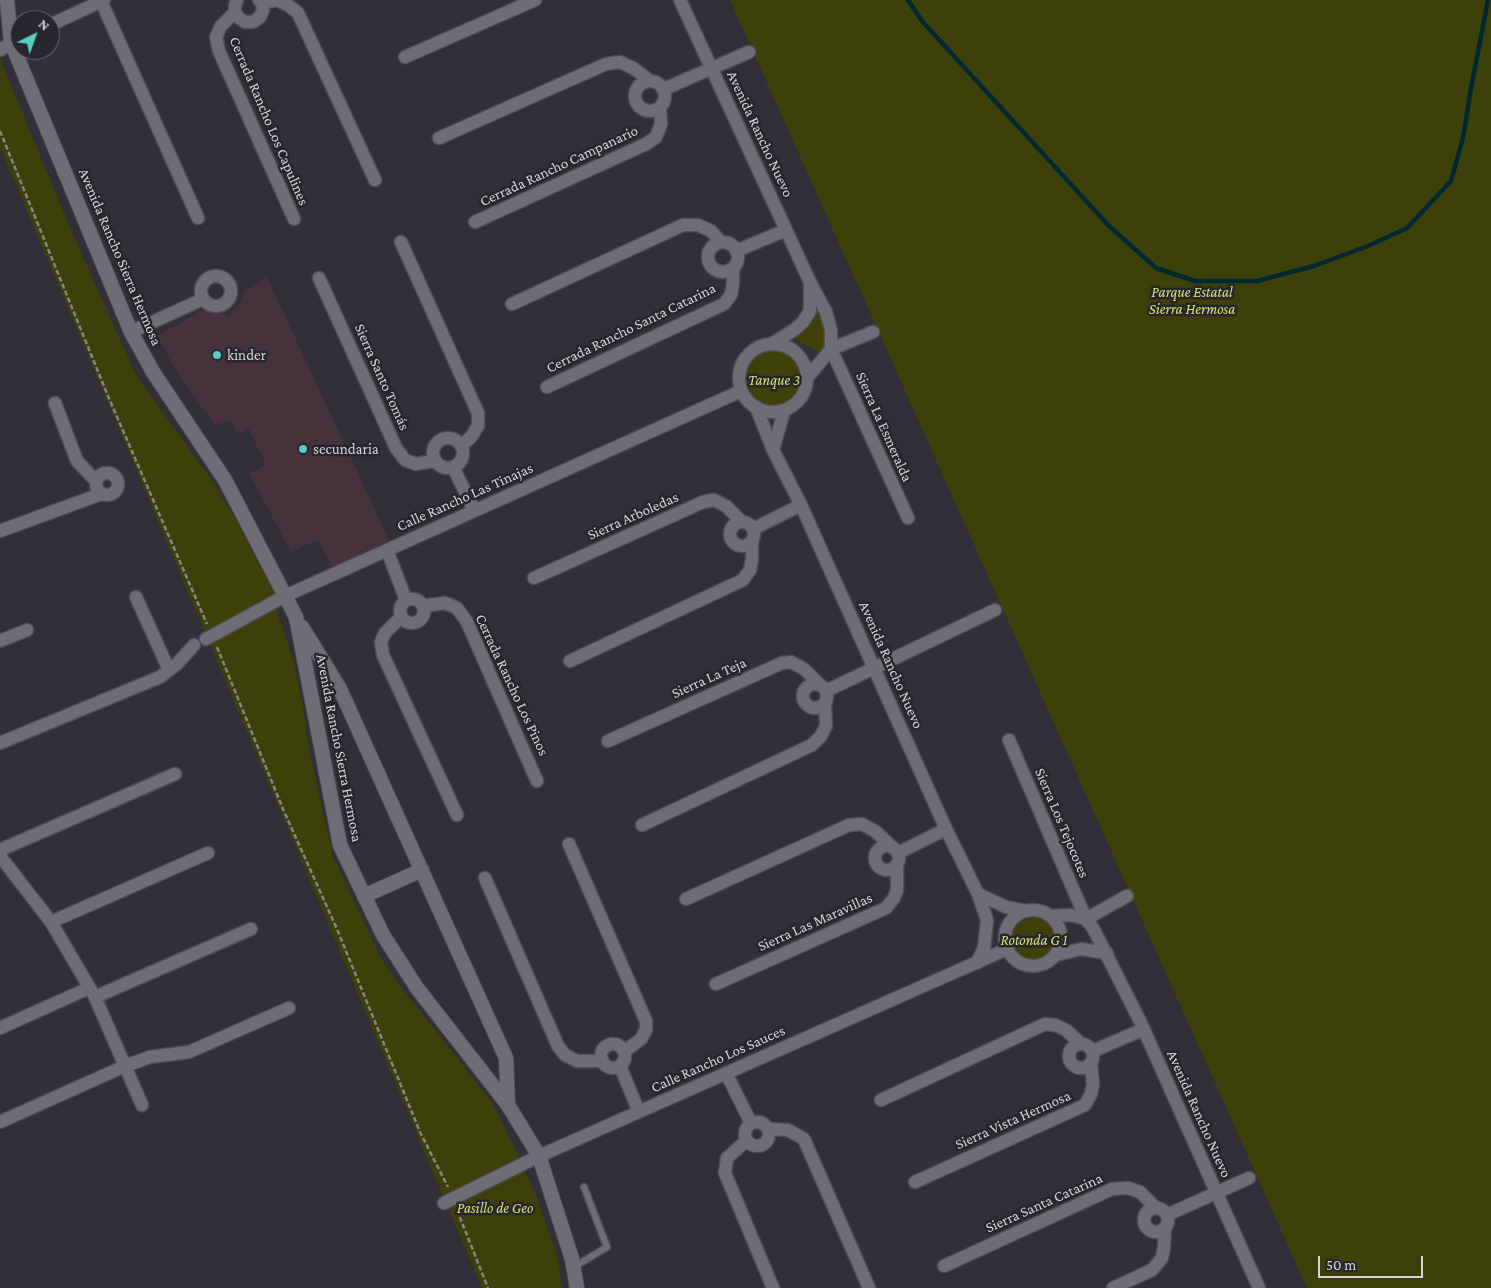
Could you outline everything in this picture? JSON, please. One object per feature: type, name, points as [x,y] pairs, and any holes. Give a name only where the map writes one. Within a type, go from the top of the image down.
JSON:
[{"type":"street","name":"Avenida Rancho Sierra Hermosa","points":[[7,0],[10,44]]},
{"type":"street","points":[[236,6],[238,18],[245,22],[253,22],[260,17],[262,10],[260,1],[277,0],[288,5],[298,13],[375,180]]},
{"type":"street","points":[[405,57],[535,0]]},
{"type":"street","name":"Avenida Rancho Nuevo","points":[[680,0],[810,282],[826,312],[831,330],[831,349]]},
{"type":"street","points":[[60,20],[102,1],[198,218]]},
{"type":"street","name":"Cerrada Rancho Los Capulines","points":[[236,6],[220,26],[216,37],[219,52],[294,219]]},
{"type":"street","points":[[664,89],[749,52]]},
{"type":"street","name":"Avenida Rancho Sierra Hermosa","points":[[17,60],[131,332],[153,372],[225,480],[296,617],[340,689],[506,1058],[508,1105]]},
{"type":"street","points":[[440,138],[606,64],[620,62],[633,68],[649,80],[655,81],[664,89],[666,96],[664,102],[660,108],[654,111],[647,111],[636,102],[635,94],[637,88],[649,80]]},
{"type":"street","name":"Cerrada Rancho Campanario","points":[[475,222],[646,144],[656,136],[661,124],[660,108]]},
{"type":"street","points":[[512,304],[683,225],[698,225],[711,231],[721,242],[730,244],[736,251],[738,260],[733,269],[726,272],[717,272],[711,267],[708,259],[709,251],[714,245],[721,242]]},
{"type":"street","points":[[736,251],[786,230]]},
{"type":"street","points":[[401,242],[478,413],[478,426],[471,437],[461,446]]},
{"type":"street","name":"Cerrada Rancho Santa Catarina","points":[[547,387],[724,304],[731,295],[733,269]]},
{"type":"street","name":"Sierra Santo Tomás","points":[[319,278],[396,448],[405,460],[416,464],[434,460],[442,467],[453,467]]},
{"type":"street","points":[[810,282],[810,311],[803,322],[773,343],[760,346],[754,350],[741,364],[739,378],[741,391],[747,400],[756,407],[769,412],[784,411],[797,403],[805,391],[808,377],[831,349],[873,332]]},
{"type":"street","points":[[131,332],[203,299]]},
{"type":"street","points":[[773,343],[786,346],[797,353],[804,364],[808,377]]},
{"type":"street","name":"Sierra La Esmeralda","points":[[831,349],[908,518]]},
{"type":"street","name":"Calle Rancho Las Tinajas","points":[[209,637],[285,596],[741,391]]},
{"type":"street","points":[[55,403],[77,461],[96,481]]},
{"type":"street","name":"Avenida Rancho Nuevo","points":[[756,407],[773,450],[801,505],[946,829],[978,894],[987,920]]},
{"type":"street","points":[[773,450],[784,411]]},
{"type":"street","points":[[434,460],[432,453],[434,445],[440,440],[448,438],[456,440],[461,446],[463,454],[460,462],[453,467],[474,510]]},
{"type":"street","points":[[0,532],[101,494],[111,495],[118,488],[117,478],[108,472],[103,473],[96,481],[95,486],[101,494]]},
{"type":"street","name":"Sierra Arboledas","points":[[534,578],[703,502],[714,500],[726,506],[742,522],[746,522],[752,535]]},
{"type":"street","points":[[742,522],[732,526],[730,537],[733,542],[742,546],[752,535],[801,505]]},
{"type":"street","points":[[570,661],[743,580],[750,570],[752,560],[752,535]]},
{"type":"street","points":[[387,550],[406,600]]},
{"type":"street","points":[[136,597],[169,670]]},
{"type":"street","points":[[406,600],[418,601],[423,606],[424,614],[420,620],[414,623],[406,622],[401,617],[399,611],[401,605],[406,600]]},
{"type":"street","name":"Cerrada Rancho Los Pinos","points":[[423,606],[445,603],[457,608],[467,622],[537,781]]},
{"type":"street","points":[[642,825],[812,745],[821,736],[826,726],[824,693],[874,667],[995,610]]},
{"type":"street","name":"Avenida Rancho Sierra Hermosa","points":[[296,617],[340,844],[383,935],[417,988],[508,1105],[539,1156],[574,1267],[577,1288]]},
{"type":"street","points":[[401,617],[386,633],[381,642],[383,655],[458,815]]},
{"type":"street","points":[[0,641],[27,630]]},
{"type":"street","points":[[0,743],[160,676],[177,664],[194,645]]},
{"type":"street","name":"Sierra La Teja","points":[[608,741],[782,663],[791,662],[804,669],[824,693]]},
{"type":"street","name":"Sierra Los Tejocotes","points":[[1009,740],[1086,919],[1107,953]]},
{"type":"street","points":[[0,850],[175,774]]},
{"type":"street","points":[[686,900],[849,825],[862,824],[875,831],[895,855],[946,829]]},
{"type":"street","points":[[569,844],[646,1021],[646,1030],[642,1039],[624,1051]]},
{"type":"street","points":[[51,922],[208,853]]},
{"type":"street","name":"Sierra Las Maravillas","points":[[716,984],[886,908],[894,898],[897,890],[895,855]]},
{"type":"street","points":[[0,856],[51,922],[92,992],[142,1105]]},
{"type":"street","points":[[364,896],[422,870]]},
{"type":"street","points":[[485,878],[558,1046],[565,1056],[578,1061],[603,1061]]},
{"type":"street","points":[[978,894],[1006,907],[1026,911],[1039,910],[1051,916],[1058,924],[1061,934],[1061,945],[1056,955],[1049,962],[1040,966],[1020,964],[1012,957],[1006,942],[987,920]]},
{"type":"street","points":[[1051,916],[1072,915],[1086,919],[1127,896]]},
{"type":"street","points":[[1006,942],[1008,925],[1015,916],[1026,911]]},
{"type":"street","points":[[977,963],[984,948],[987,920]]},
{"type":"street","points":[[0,1028],[251,929]]},
{"type":"street","name":"Calle Rancho Los Sauces","points":[[448,1201],[539,1156],[977,963],[1006,942]]},
{"type":"street","points":[[1056,955],[1081,950],[1107,953]]},
{"type":"street","name":"Avenida Rancho Nuevo","points":[[1107,953],[1144,1029],[1259,1288]]},
{"type":"street","points":[[0,1122],[125,1066],[150,1057],[189,1052],[289,1008]]},
{"type":"street","points":[[881,1100],[1045,1024],[1055,1025],[1066,1030],[1081,1044],[1086,1045],[1092,1057],[1144,1029]]},
{"type":"street","points":[[618,1044],[624,1051],[626,1057],[620,1066],[614,1068],[607,1066],[603,1061],[602,1051],[608,1045],[618,1044]]},
{"type":"street","name":"Sierra Vista Hermosa","points":[[1081,1044],[1072,1048],[1070,1059],[1076,1067],[1087,1067],[1092,1057]]},
{"type":"street","name":"Sierra Vista Hermosa","points":[[915,1182],[1085,1105],[1093,1085],[1092,1057]]},
{"type":"street","points":[[620,1066],[640,1112]]},
{"type":"street","points":[[726,1074],[751,1123]]},
{"type":"street","points":[[758,1122],[764,1124],[768,1129],[769,1136],[766,1143],[759,1146],[752,1145],[747,1140],[745,1134],[751,1123],[758,1122]]},
{"type":"street","points":[[768,1129],[788,1130],[804,1139],[869,1288]]},
{"type":"street","points":[[747,1140],[728,1158],[725,1174],[773,1288]]},
{"type":"street","points":[[1155,1207],[1146,1212],[1144,1222],[1146,1227],[1156,1232],[1161,1230],[1166,1221],[1216,1192],[1249,1178]]},
{"type":"street","name":"Sierra Santa Catarina","points":[[944,1266],[1112,1190],[1128,1188],[1140,1192],[1155,1207],[1160,1208],[1166,1221]]},
{"type":"street","points":[[1113,1288],[1152,1270],[1162,1258],[1166,1221]]},
{"type":"lane","points":[[574,1267],[608,1247],[584,1187]]},
{"type":"path","points":[[0,131],[209,637],[283,810],[337,929],[420,1132],[446,1181],[448,1201],[488,1288]]},
{"type":"shaded area","name":"secundaria","points":[[267,277],[389,540],[333,568],[318,540],[291,552],[249,473],[266,465],[249,429],[237,434],[231,420],[215,425],[181,379],[157,336],[203,310],[216,311],[228,316],[241,302],[244,291]]},
{"type":"green space","name":"Parque Estatal Sierra Hermosa","points":[[730,0],[1491,0],[1491,1288],[1307,1288]]},
{"type":"green space","name":"Pasillo de Geo","points":[[0,55],[73,235],[136,375],[210,478],[239,525],[273,591],[278,616],[293,659],[310,755],[333,856],[381,959],[493,1104],[520,1158],[536,1196],[557,1255],[562,1288],[482,1288],[0,147]]},
{"type":"green space","points":[[815,297],[827,330],[825,349],[818,352],[795,339],[805,331],[814,317]]},
{"type":"green space","name":"Tanque 3","points":[[774,350],[790,355],[795,359],[799,364],[804,380],[799,396],[795,401],[790,405],[774,410],[758,405],[753,401],[749,396],[744,380],[749,364],[753,359],[758,355]]},
{"type":"green space","name":"Rotonda G 1","points":[[1030,918],[1038,918],[1050,924],[1056,940],[1050,956],[1038,962],[1030,962],[1018,956],[1012,944],[1012,936],[1018,924]]},
{"type":"waterway","points":[[908,0],[922,21],[1108,225],[1156,268],[1195,281],[1257,281],[1314,266],[1368,246],[1407,228],[1451,181],[1463,138],[1488,0]]},
{"type":"place","name":"kinder","points":[[217,355]]},
{"type":"place","name":"secundaria","points":[[303,449]]}]
